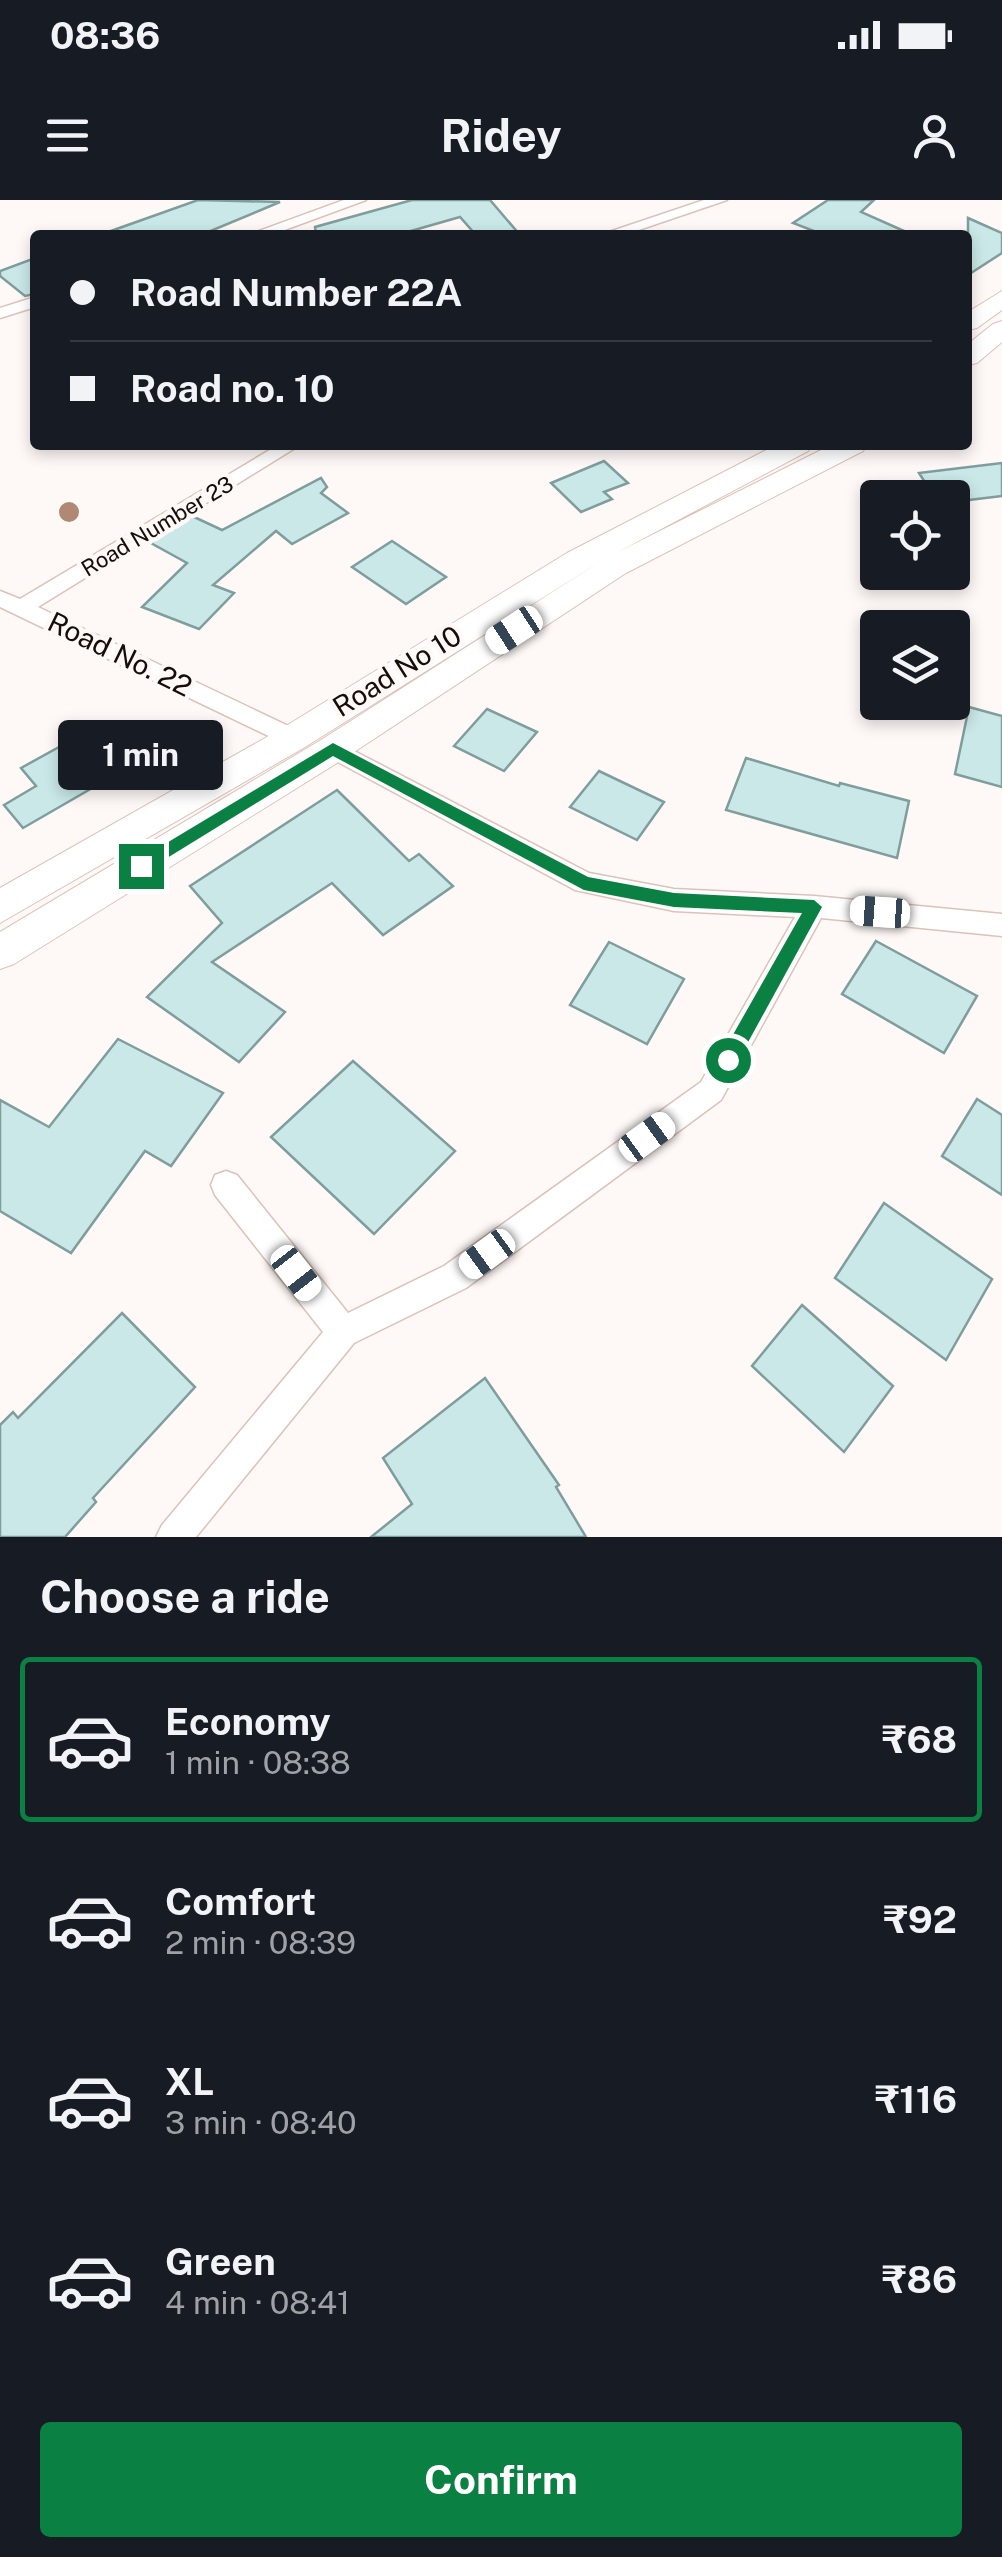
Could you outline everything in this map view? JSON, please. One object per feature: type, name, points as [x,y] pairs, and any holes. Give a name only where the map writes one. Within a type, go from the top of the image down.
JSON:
[{"type":"main road","points":[[972,320],[1002,298]]},
{"type":"main road","points":[[972,355],[1002,329]]},
{"type":"main road","name":"Road No 10","points":[[0,906],[293,738],[578,560],[788,450]]},
{"type":"main road","points":[[0,952],[333,749],[615,566],[843,450]]},
{"type":"street","points":[[272,230],[358,200]]},
{"type":"street","points":[[624,230],[720,200]]},
{"type":"street","points":[[301,221],[309,230]]},
{"type":"street","points":[[0,313],[30,304]]},
{"type":"street","name":"Road Number 23","points":[[23,607],[283,450]]},
{"type":"street","name":"Road No. 22","points":[[0,598],[293,738]]},
{"type":"street","points":[[333,749],[584,883],[674,900],[814,907],[1002,925]]},
{"type":"street","points":[[174,1537],[343,1332],[455,1277],[711,1091],[814,907]]},
{"type":"street","points":[[226,1185],[343,1332]]},
{"type":"building","points":[[198,200],[280,202],[213,230],[114,230]]},
{"type":"building","points":[[412,200],[490,200],[516,230],[472,230],[460,217],[414,230],[315,227]]},
{"type":"building","points":[[828,200],[874,200],[861,212],[902,230],[811,230],[793,223]]},
{"type":"building","points":[[968,218],[1002,233],[1002,253],[972,272],[972,230],[968,230]]},
{"type":"building","points":[[30,260],[30,295],[25,296],[0,276],[0,271]]},
{"type":"building","points":[[604,461],[628,483],[604,492],[612,499],[581,512],[551,483]]},
{"type":"building","points":[[1002,463],[1002,496],[970,500],[970,480],[923,480],[919,473]]},
{"type":"building","points":[[321,478],[327,487],[321,493],[348,513],[292,544],[276,531],[213,585],[234,593],[199,629],[142,607],[187,563],[149,542],[192,516],[222,530]]},
{"type":"building","points":[[392,541],[446,577],[406,604],[352,567]]},
{"type":"building","points":[[970,707],[1002,716],[1002,787],[955,774]]},
{"type":"building","points":[[487,709],[537,732],[504,771],[454,746]]},
{"type":"building","points":[[59,747],[94,787],[23,828],[4,805],[36,786],[21,768]]},
{"type":"building","points":[[746,758],[839,786],[840,783],[909,801],[897,858],[726,810]]},
{"type":"building","points":[[599,771],[664,802],[637,840],[570,807]]},
{"type":"building","points":[[337,790],[409,861],[419,854],[453,886],[383,935],[332,883],[212,962],[285,1012],[239,1062],[147,997],[222,923],[190,886]]},
{"type":"building","points":[[876,941],[977,996],[944,1053],[842,994]]},
{"type":"building","points":[[609,942],[684,979],[647,1044],[570,1005]]},
{"type":"building","points":[[118,1039],[223,1093],[171,1166],[145,1151],[71,1253],[0,1211],[0,1100],[49,1127]]},
{"type":"building","points":[[353,1061],[455,1151],[374,1234],[271,1137]]},
{"type":"building","points":[[977,1099],[1002,1115],[1002,1195],[942,1156]]},
{"type":"building","points":[[884,1203],[992,1279],[946,1360],[835,1278]]},
{"type":"building","points":[[802,1305],[893,1386],[844,1452],[752,1366]]},
{"type":"building","points":[[122,1313],[195,1387],[93,1498],[96,1502],[65,1537],[0,1537],[0,1425],[13,1412],[18,1418]]},
{"type":"building","points":[[485,1378],[559,1485],[556,1487],[586,1537],[371,1537],[412,1504],[383,1458]]},
{"type":"route","points":[[141,866],[333,749],[584,883],[674,900],[814,907],[728,1060]]}]
